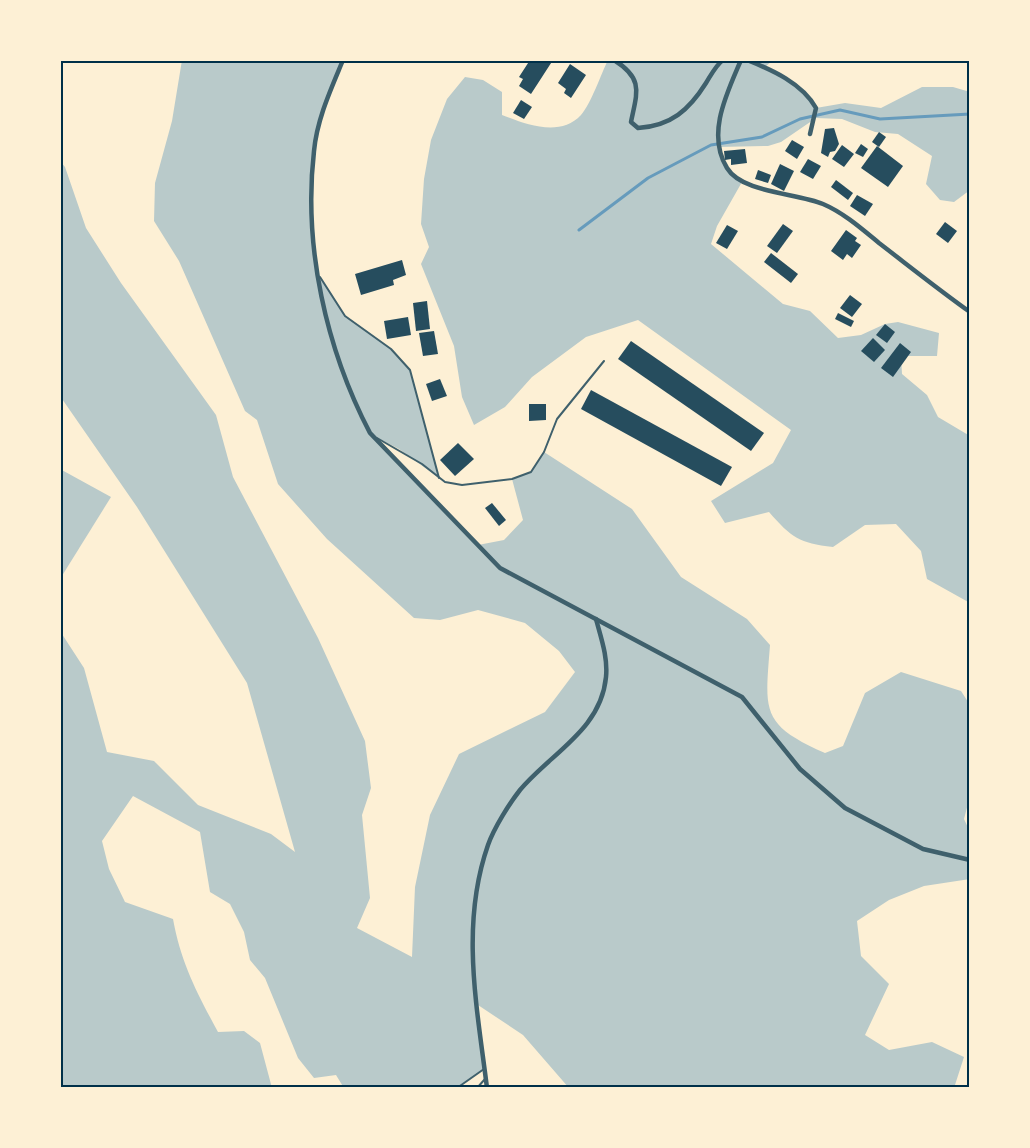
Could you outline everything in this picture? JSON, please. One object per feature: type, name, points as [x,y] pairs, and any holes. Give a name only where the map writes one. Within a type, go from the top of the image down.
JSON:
[{"type":"street","points":[[343,60],[324,107],[314,150],[312,205],[317,272],[334,347],[357,409],[370,433],[500,568],[742,696],[800,769],[845,808],[923,849],[970,860]]},
{"type":"street","points":[[614,60],[626,68],[635,79],[637,90],[631,122],[638,128],[656,127],[674,119],[691,106],[723,60]]},
{"type":"street","points":[[741,60],[723,104],[718,138],[719,152],[728,170],[742,182],[823,204],[846,218],[970,312]]},
{"type":"street","points":[[747,60],[793,83],[811,98],[816,108],[810,134]]},
{"type":"street","points":[[487,1088],[474,1002],[472,932],[474,893],[489,843],[520,790],[584,728],[602,700],[606,675],[605,649],[596,619]]},
{"type":"lane","points":[[317,272],[345,316],[391,349],[410,370],[439,478]]},
{"type":"lane","points":[[370,433],[399,449],[445,482],[462,485],[512,479],[531,472],[544,453],[557,419],[604,361]]},
{"type":"lane","points":[[457,1088],[484,1068]]},
{"type":"lane","points":[[477,1088],[485,1079]]},
{"type":"shaded area","points":[[182,60],[343,60],[324,107],[314,150],[312,205],[317,272],[345,316],[391,349],[410,370],[439,478],[399,449],[372,435],[478,545],[504,540],[523,520],[512,479],[531,472],[544,452],[632,509],[681,577],[747,619],[770,645],[767,686],[771,713],[788,733],[804,743],[825,753],[843,746],[865,693],[901,672],[961,691],[970,705],[970,796],[964,819],[970,832],[970,879],[924,886],[889,900],[857,921],[861,956],[889,984],[865,1035],[889,1050],[932,1042],[964,1057],[954,1088],[569,1088],[523,1035],[475,1003],[484,1069],[457,1088],[344,1088],[336,1075],[314,1078],[298,1058],[265,978],[250,960],[244,932],[230,904],[210,892],[200,832],[133,796],[102,841],[109,869],[125,902],[173,919],[185,964],[218,1032],[244,1031],[260,1043],[272,1088],[60,1088],[60,631],[84,668],[107,752],[154,761],[198,805],[271,834],[295,852],[247,683],[137,507],[60,396],[60,161],[65,167],[86,228],[121,283],[216,415],[233,477],[318,638],[365,741],[371,788],[362,815],[370,898],[357,928],[412,957],[415,887],[430,815],[459,754],[545,712],[575,672],[559,651],[525,623],[478,610],[440,620],[414,618],[327,539],[278,484],[257,420],[245,411],[179,261],[154,221],[155,183],[172,121]]},
{"type":"shaded area","points":[[608,60],[773,60],[765,67],[793,83],[816,108],[845,103],[881,108],[922,87],[953,87],[970,92],[970,190],[954,202],[940,200],[926,184],[932,156],[898,134],[875,132],[842,119],[816,118],[781,142],[768,146],[718,147],[728,170],[742,182],[717,226],[711,244],[783,304],[810,311],[838,338],[861,335],[885,324],[898,322],[939,333],[937,356],[901,356],[902,374],[927,395],[938,417],[970,436],[970,603],[927,579],[921,551],[896,524],[865,525],[833,547],[812,544],[797,538],[769,512],[725,523],[711,501],[773,463],[791,430],[638,320],[586,337],[532,377],[505,407],[474,425],[462,397],[454,346],[421,264],[429,247],[421,224],[424,179],[431,140],[447,99],[465,77],[483,80],[502,92],[502,115],[542,127],[563,126],[573,122],[585,110]]},
{"type":"shaded area","points":[[60,469],[111,497],[60,579]]},
{"type":"building","points":[[530,60],[553,60],[531,94],[519,86],[523,79],[519,77]]},
{"type":"building","points":[[570,64],[586,75],[571,98],[564,93],[566,89],[558,83]]},
{"type":"building","points":[[521,100],[532,107],[524,119],[513,113]]},
{"type":"building","points":[[834,128],[839,144],[828,157],[821,153],[825,129]]},
{"type":"building","points":[[879,132],[886,137],[879,147],[872,142]]},
{"type":"building","points":[[792,140],[804,147],[797,159],[785,151]]},
{"type":"building","points":[[861,144],[868,149],[863,157],[855,153]]},
{"type":"building","points":[[842,145],[854,154],[844,167],[832,159]]},
{"type":"building","points":[[877,146],[903,166],[888,187],[861,168]]},
{"type":"building","points":[[745,149],[747,163],[731,165],[731,159],[725,160],[724,151]]},
{"type":"building","points":[[808,159],[821,166],[813,179],[800,172]]},
{"type":"building","points":[[780,164],[794,171],[784,191],[771,184]]},
{"type":"building","points":[[758,170],[771,175],[768,183],[755,179]]},
{"type":"building","points":[[836,180],[853,193],[848,200],[831,187]]},
{"type":"building","points":[[857,195],[873,204],[865,216],[850,206]]},
{"type":"building","points":[[945,222],[957,231],[948,243],[936,234]]},
{"type":"building","points":[[783,224],[793,231],[777,253],[767,246]]},
{"type":"building","points":[[727,225],[738,231],[727,249],[716,243]]},
{"type":"building","points":[[846,230],[857,238],[855,241],[861,245],[852,258],[847,254],[843,260],[831,251]]},
{"type":"building","points":[[771,253],[798,274],[791,283],[764,262]]},
{"type":"building","points":[[402,260],[406,275],[393,280],[394,285],[361,295],[355,274]]},
{"type":"building","points":[[850,295],[862,304],[852,317],[840,308]]},
{"type":"building","points":[[427,301],[430,329],[416,331],[413,303]]},
{"type":"building","points":[[838,313],[854,321],[851,327],[835,319]]},
{"type":"building","points":[[408,317],[411,335],[387,339],[384,321]]},
{"type":"building","points":[[885,324],[895,332],[887,343],[876,335]]},
{"type":"building","points":[[434,331],[438,354],[423,356],[419,333]]},
{"type":"building","points":[[873,338],[885,350],[874,362],[861,351]]},
{"type":"building","points":[[631,341],[764,433],[751,451],[618,359]]},
{"type":"building","points":[[900,343],[911,352],[893,377],[881,368]]},
{"type":"building","points":[[440,379],[447,396],[432,401],[426,384]]},
{"type":"building","points":[[591,390],[732,467],[721,486],[581,409]]},
{"type":"building","points":[[529,404],[546,404],[546,420],[529,421]]},
{"type":"building","points":[[458,443],[474,459],[455,476],[440,460]]},
{"type":"building","points":[[492,503],[506,520],[499,526],[485,508]]},
{"type":"waterway","points":[[579,230],[648,178],[711,145],[762,137],[800,119],[840,110],[880,119],[970,114]]}]
